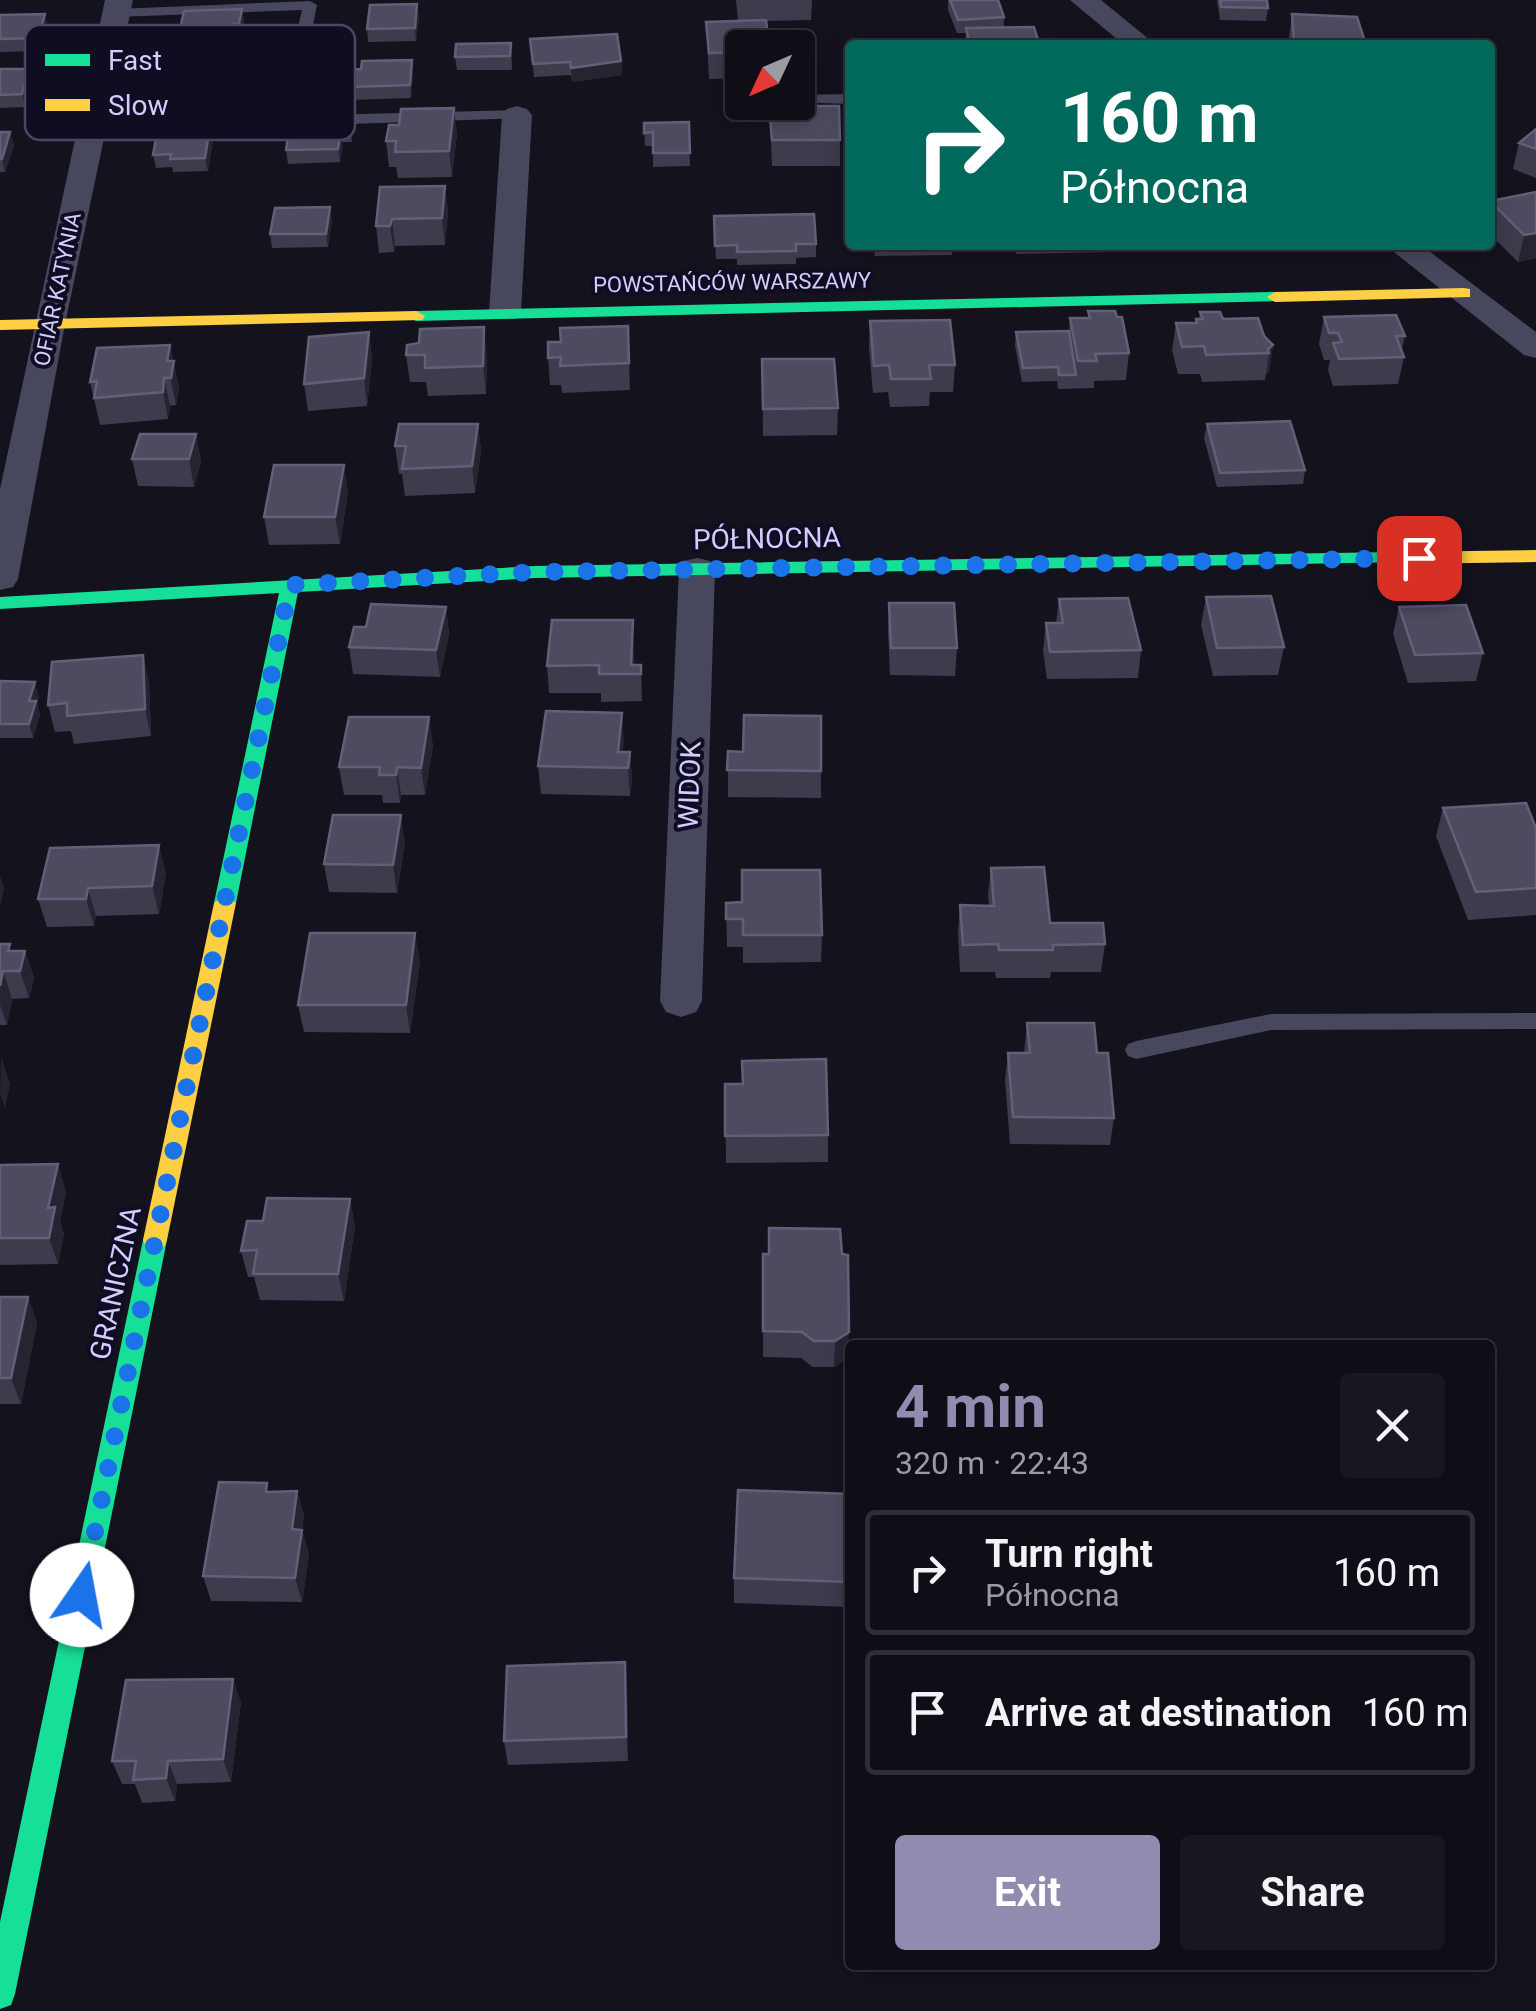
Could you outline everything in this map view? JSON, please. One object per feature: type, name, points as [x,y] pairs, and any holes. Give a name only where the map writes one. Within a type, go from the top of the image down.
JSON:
[{"type":"street","points":[[1084,0],[1136,40]]},
{"type":"street","points":[[505,312],[517,115]]},
{"type":"street","name":"OFIAR KATYNIA","points":[[0,580],[88,140]]},
{"type":"street","points":[[1408,250],[1536,348]]},
{"type":"street","name":"POWSTAŃCÓW WARSZAWY","points":[[0,325],[1464,294]]},
{"type":"street","name":"PÓŁNOCNA","points":[[0,603],[417,576],[1536,556]]},
{"type":"street","name":"WIDOK","points":[[680,1001],[697,570]]},
{"type":"street","name":"GRANICZNA","points":[[0,1994],[290,585]]},
{"type":"lane","points":[[117,7],[310,5],[306,25]]},
{"type":"lane","points":[[815,100],[845,99]]},
{"type":"lane","points":[[355,119],[517,115]]},
{"type":"lane","points":[[1136,1050],[1271,1022],[1536,1020]]},
{"type":"building","points":[[950,0],[998,0],[1004,17],[958,20]]},
{"type":"building","points":[[1220,0],[1267,0],[1268,8],[1221,7]]},
{"type":"building","points":[[417,4],[415,28],[367,29],[370,5]]},
{"type":"building","points":[[242,9],[239,24],[229,25],[181,25],[184,11]]},
{"type":"building","points":[[45,14],[42,25],[25,25],[25,38],[0,39],[0,15]]},
{"type":"building","points":[[1292,14],[1357,17],[1364,40],[1294,40]]},
{"type":"building","points":[[766,20],[767,30],[725,30],[725,53],[709,53],[706,22]]},
{"type":"building","points":[[1034,27],[1038,40],[969,40],[966,28]]},
{"type":"building","points":[[617,34],[621,61],[571,68],[570,62],[533,64],[530,39]]},
{"type":"building","points":[[511,43],[510,56],[455,57],[456,44]]},
{"type":"building","points":[[412,60],[410,85],[355,87],[355,70],[361,69],[362,61]]},
{"type":"building","points":[[0,69],[25,69],[22,94],[0,95]]},
{"type":"building","points":[[815,106],[839,106],[840,140],[772,140],[770,120],[815,120]]},
{"type":"building","points":[[454,108],[449,151],[395,152],[396,141],[386,141],[389,125],[399,125],[401,109]]},
{"type":"building","points":[[689,122],[690,153],[653,153],[653,132],[644,133],[644,123]]},
{"type":"building","points":[[1536,129],[1536,149],[1519,143]]},
{"type":"building","points":[[0,132],[10,132],[2,159],[0,159]]},
{"type":"building","points":[[156,140],[208,140],[205,158],[170,159],[171,154],[153,155]]},
{"type":"building","points":[[288,140],[339,140],[338,149],[286,150]]},
{"type":"building","points":[[445,186],[442,218],[392,219],[390,226],[376,226],[380,187]]},
{"type":"building","points":[[1536,192],[1536,233],[1524,235],[1495,206],[1495,200]]},
{"type":"building","points":[[330,207],[326,234],[270,234],[275,208]]},
{"type":"building","points":[[814,214],[816,244],[796,244],[796,251],[737,252],[737,245],[715,246],[714,216]]},
{"type":"building","points":[[1088,311],[1115,311],[1117,317],[1122,317],[1129,353],[1095,354],[1097,361],[1078,361],[1070,318],[1090,318]]},
{"type":"building","points":[[1200,312],[1220,312],[1223,319],[1258,318],[1264,336],[1273,345],[1269,353],[1206,355],[1204,346],[1182,347],[1176,323],[1197,323],[1196,319],[1203,319]]},
{"type":"building","points":[[1396,315],[1405,336],[1396,336],[1404,357],[1339,359],[1333,343],[1342,342],[1338,333],[1329,333],[1324,317]]},
{"type":"building","points":[[950,320],[955,365],[929,365],[931,379],[891,379],[889,365],[874,366],[870,321]]},
{"type":"building","points":[[628,326],[629,363],[560,366],[561,357],[548,358],[548,342],[561,342],[560,328]]},
{"type":"building","points":[[484,327],[483,366],[425,368],[425,355],[406,355],[407,345],[419,343],[420,329]]},
{"type":"building","points":[[1069,331],[1076,375],[1059,375],[1058,367],[1023,368],[1016,332]]},
{"type":"building","points":[[369,332],[364,378],[304,384],[309,337]]},
{"type":"building","points":[[170,345],[167,361],[174,361],[171,378],[164,378],[163,392],[94,398],[97,381],[90,382],[97,348]]},
{"type":"building","points":[[762,359],[834,359],[838,408],[763,409]]},
{"type":"building","points":[[1290,421],[1305,470],[1220,473],[1207,424]]},
{"type":"building","points":[[399,424],[478,424],[472,466],[402,469],[406,446],[395,446]]},
{"type":"building","points":[[140,434],[196,434],[189,459],[132,459]]},
{"type":"building","points":[[274,465],[344,465],[335,517],[264,517]]},
{"type":"building","points":[[1271,596],[1284,647],[1217,648],[1206,597]]},
{"type":"building","points":[[1128,598],[1141,650],[1050,652],[1046,623],[1063,623],[1059,599]]},
{"type":"building","points":[[889,603],[954,603],[957,648],[891,648]]},
{"type":"building","points":[[371,604],[446,607],[436,650],[349,647],[354,627],[366,627]]},
{"type":"building","points":[[1466,605],[1483,653],[1415,655],[1399,607]]},
{"type":"building","points":[[552,620],[633,620],[631,665],[641,665],[641,674],[599,674],[599,665],[547,666]]},
{"type":"building","points":[[143,655],[145,709],[67,716],[67,703],[48,705],[52,662]]},
{"type":"building","points":[[0,681],[35,682],[29,701],[36,701],[29,724],[0,724]]},
{"type":"building","points":[[546,711],[622,713],[618,752],[630,752],[628,768],[538,766]]},
{"type":"building","points":[[744,715],[821,716],[821,771],[727,770],[728,751],[743,752]]},
{"type":"building","points":[[349,717],[429,717],[421,768],[397,767],[396,775],[379,775],[380,767],[339,767]]},
{"type":"building","points":[[1526,803],[1536,828],[1536,888],[1476,892],[1443,808]]},
{"type":"building","points":[[333,815],[401,815],[393,865],[324,864]]},
{"type":"building","points":[[159,845],[152,886],[88,888],[86,899],[38,899],[50,848]]},
{"type":"building","points":[[1044,867],[1050,923],[1103,923],[1105,944],[1053,945],[1053,950],[963,945],[960,905],[994,906],[991,868]]},
{"type":"building","points":[[742,870],[820,870],[822,935],[743,935],[743,919],[726,919],[726,903],[742,902]]},
{"type":"building","points":[[310,933],[415,933],[406,1005],[298,1005]]},
{"type":"building","points":[[0,944],[10,944],[8,951],[25,951],[20,971],[3,971],[0,986]]},
{"type":"building","points":[[1027,1023],[1094,1023],[1097,1053],[1108,1053],[1114,1118],[1013,1117],[1008,1053],[1030,1053]]},
{"type":"building","points":[[826,1059],[828,1135],[725,1136],[725,1084],[743,1084],[742,1061]]},
{"type":"building","points":[[58,1164],[48,1208],[55,1207],[49,1238],[0,1238],[0,1165]]},
{"type":"building","points":[[267,1198],[350,1199],[338,1274],[253,1274],[257,1250],[241,1251],[247,1221],[263,1221]]},
{"type":"building","points":[[769,1228],[840,1229],[842,1254],[848,1255],[849,1332],[835,1341],[814,1341],[802,1332],[763,1331],[763,1254],[769,1254]]},
{"type":"building","points":[[0,1297],[28,1297],[11,1378],[0,1378]]},
{"type":"building","points":[[219,1482],[267,1483],[266,1492],[297,1491],[292,1529],[302,1530],[295,1578],[203,1576]]},
{"type":"building","points":[[738,1490],[845,1494],[845,1582],[734,1578]]},
{"type":"building","points":[[625,1662],[626,1737],[504,1741],[507,1666]]},
{"type":"building","points":[[233,1679],[223,1759],[168,1761],[166,1778],[133,1780],[136,1761],[112,1761],[126,1680]]},
{"type":"traffic: fast","points":[[416,316],[1275,297]]},
{"type":"traffic: fast","points":[[0,603],[535,572],[1395,558]]},
{"type":"traffic: fast","points":[[225,903],[290,585]]},
{"type":"traffic: fast","points":[[0,1994],[155,1240]]},
{"type":"traffic: slow","points":[[1275,297],[1464,293]]},
{"type":"traffic: slow","points":[[0,325],[416,316]]},
{"type":"traffic: slow","points":[[1395,558],[1536,556]]},
{"type":"traffic: slow","points":[[155,1240],[225,903]]},
{"type":"route","points":[[82,1595],[290,585],[534,572],[1419,558]]}]
